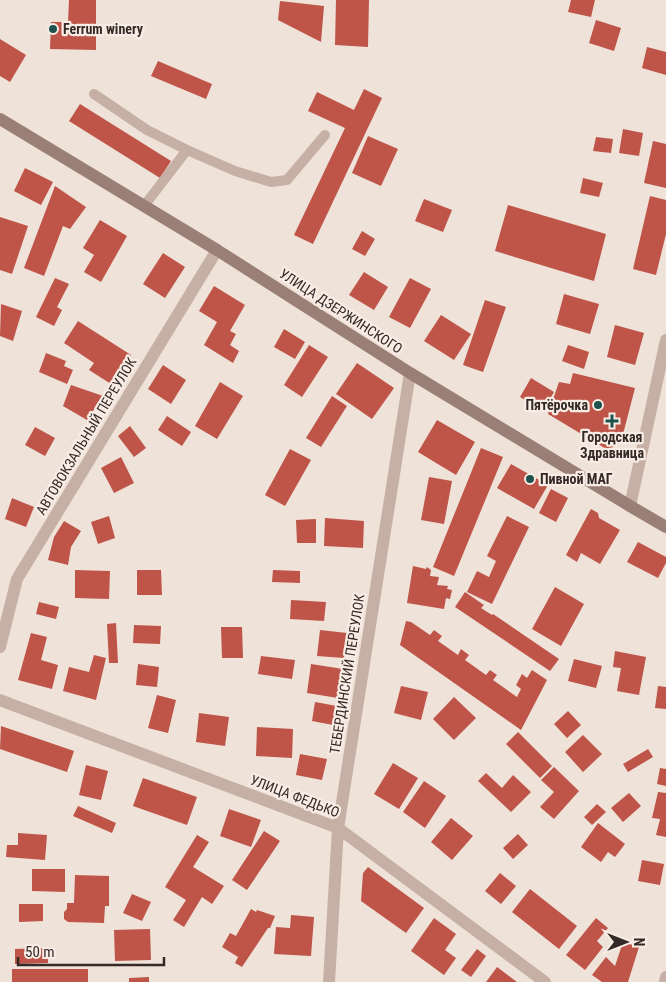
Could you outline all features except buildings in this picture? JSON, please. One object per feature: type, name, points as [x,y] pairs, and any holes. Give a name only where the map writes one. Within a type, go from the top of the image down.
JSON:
[{"type":"main road","name":"УЛИЦА ДЗЕРЖИНСКОГО","points":[[0,119],[217,250],[410,373],[666,527]]},
{"type":"street","name":"АВТОВОКЗАЛЬНЫЙ ПЕРЕУЛОК","points":[[0,647],[16,579],[217,250]]},
{"type":"street","points":[[630,506],[666,340]]},
{"type":"street","name":"ТЕБЕРДИНСКИЙ ПЕРЕУЛОК","points":[[330,982],[338,828],[410,373]]},
{"type":"street","name":"УЛИЦА ФЕДЬКО","points":[[0,700],[338,828],[545,982]]},
{"type":"street","points":[[665,982],[666,977]]},
{"type":"lane","points":[[94,94],[147,130],[187,150],[235,170],[271,182],[287,180],[325,135]]},
{"type":"lane","points":[[144,206],[187,150]]},
{"type":"place","name":"Ferrum winery","points":[[53,29]]},
{"type":"place","name":"Пятёрочка","points":[[598,405]]},
{"type":"place","name":"Городская Здравница","points":[[612,421]]},
{"type":"place","name":"Пивной МАГ","points":[[530,479]]}]
